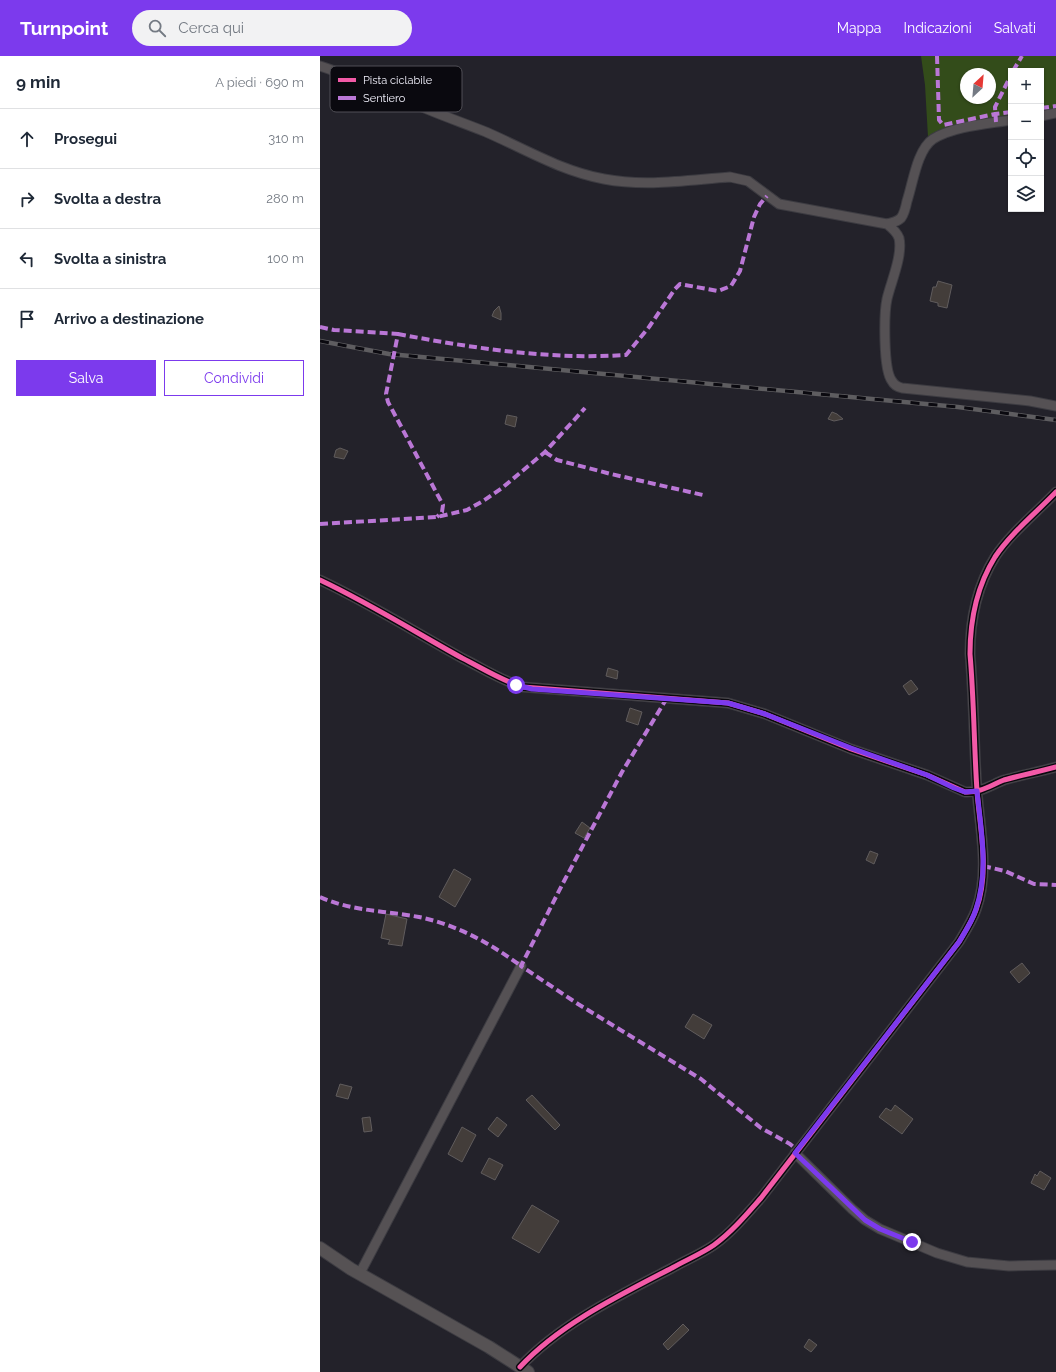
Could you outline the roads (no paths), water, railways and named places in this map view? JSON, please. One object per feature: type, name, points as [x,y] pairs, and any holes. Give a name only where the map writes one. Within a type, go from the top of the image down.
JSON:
[{"type":"main road","points":[[320,1248],[355,1271],[489,1347],[524,1369]]},
{"type":"main road","points":[[320,1254],[355,1271]]},
{"type":"street","points":[[320,66],[330,70]]},
{"type":"street","points":[[437,112],[486,132],[548,162],[590,176],[620,182],[648,183],[730,177],[748,181],[779,204],[887,224],[895,223],[901,217],[909,196],[918,161],[932,140],[946,133],[973,126],[1008,120]]},
{"type":"street","points":[[1044,116],[1056,114]]},
{"type":"street","points":[[887,224],[898,236],[900,244],[885,314],[888,374],[892,382],[902,388],[1030,401],[1056,406]]},
{"type":"street","points":[[524,1369],[541,1346],[584,1317],[660,1274],[707,1250],[716,1244],[741,1220],[761,1198],[959,942],[976,910],[982,882],[983,866],[977,791],[970,635],[980,587],[996,557],[1010,539],[1056,492]]},
{"type":"street","points":[[320,580],[364,602],[507,682],[523,687],[728,703],[765,714],[851,748],[927,775],[965,792],[977,791],[1004,780],[1056,767]]},
{"type":"street","points":[[355,1271],[521,966]]},
{"type":"street","points":[[795,1153],[852,1209],[865,1220],[880,1229],[937,1253],[967,1262],[1009,1266],[1056,1265]]},
{"type":"railway","points":[[320,341],[389,354],[958,407],[1056,420]]}]
